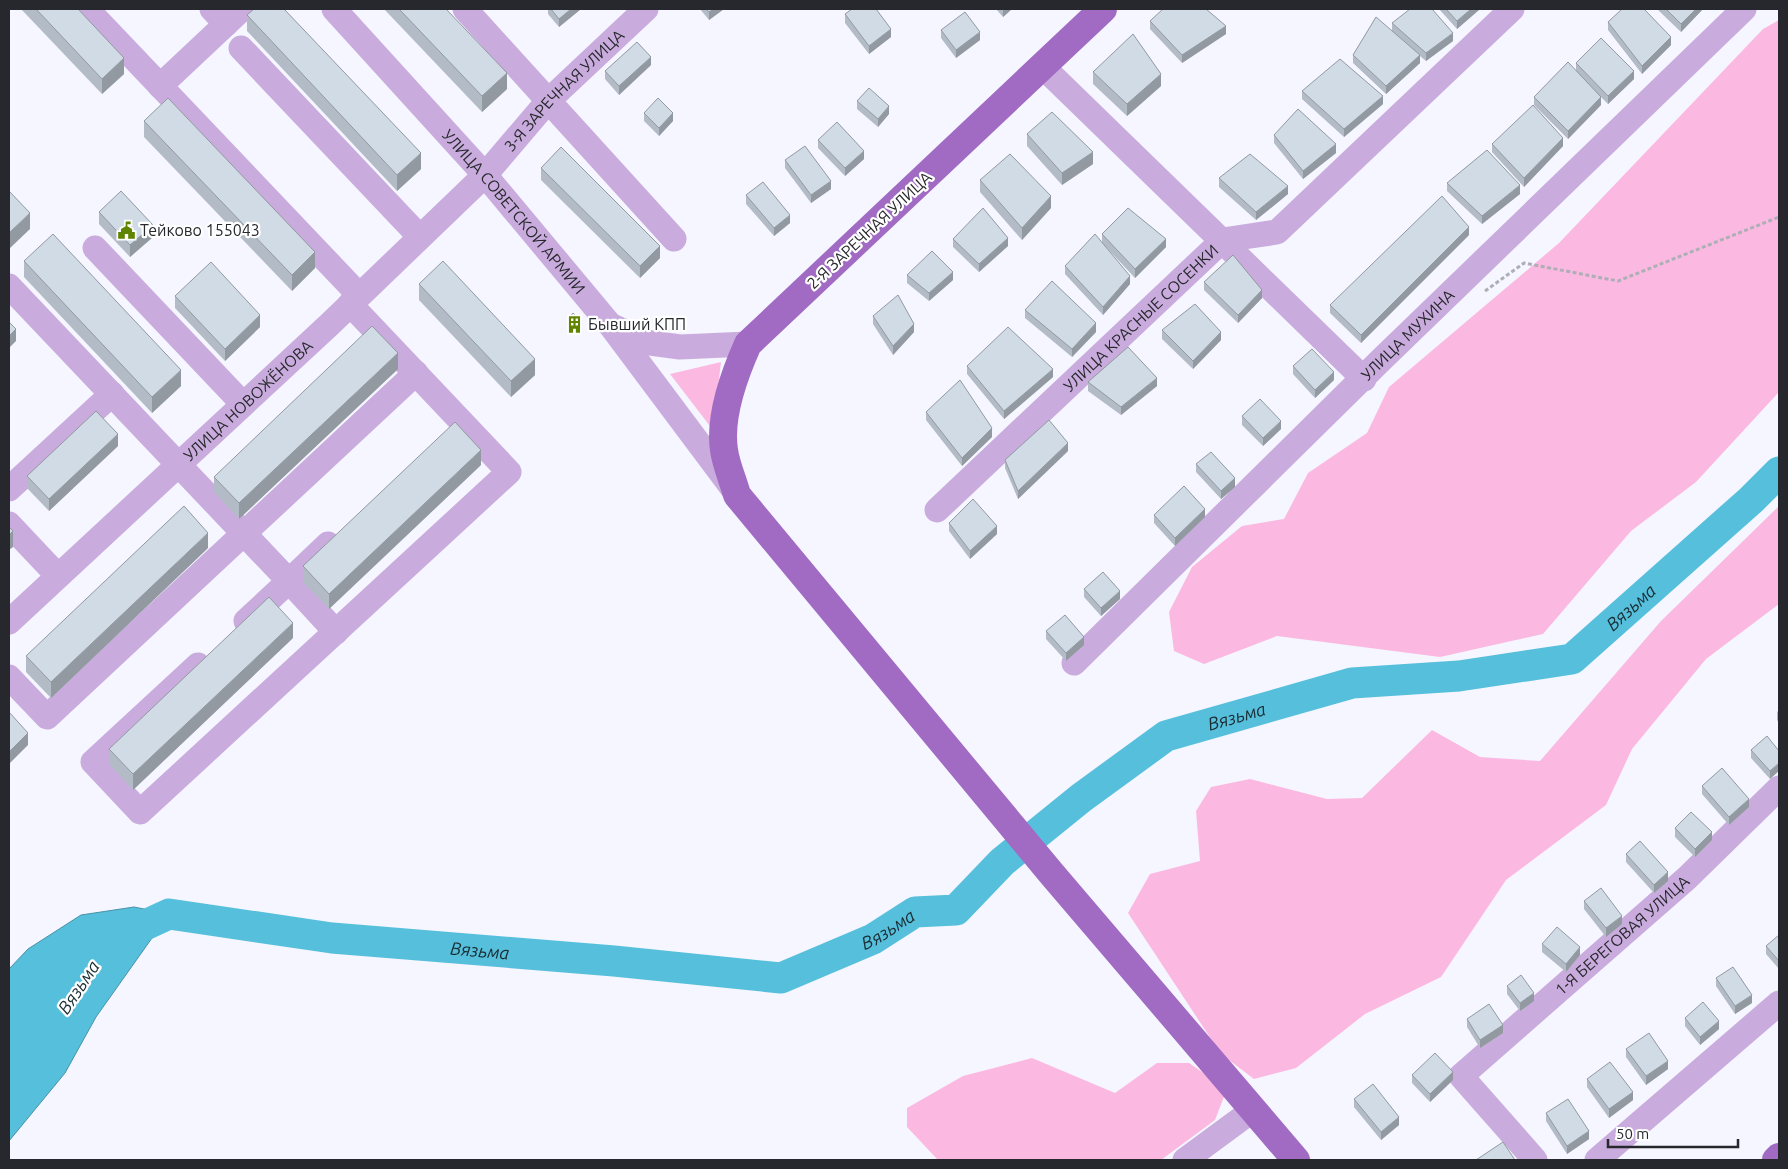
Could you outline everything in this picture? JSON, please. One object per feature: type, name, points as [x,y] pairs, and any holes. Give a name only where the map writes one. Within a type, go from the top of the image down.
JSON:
[{"type":"main road","name":"2-Я ЗАРЕЧНАЯ УЛИЦА","points":[[737,495],[724,449],[726,413],[733,378],[748,344],[1103,9]]},
{"type":"main road","points":[[737,495],[1051,873],[1296,1160]]},
{"type":"street","points":[[87,9],[160,86],[355,300],[416,374],[452,426],[509,472],[140,812],[93,762],[346,527]]},
{"type":"street","name":"УЛИЦА СОВЕТСКОЙ АРМИИ","points":[[334,9],[484,175],[581,293],[611,326],[737,495]]},
{"type":"street","points":[[466,9],[674,239]]},
{"type":"street","name":"3-Я ЗАРЕЧНАЯ УЛИЦА","points":[[484,175],[548,101],[646,9]]},
{"type":"street","name":"УЛИЦА КРАСНЫЕ СОСЕНКИ","points":[[937,510],[1223,240],[1277,232],[1512,9]]},
{"type":"street","name":"УЛИЦА МУХИНА","points":[[1074,663],[1744,9]]},
{"type":"street","points":[[160,86],[227,14]]},
{"type":"street","points":[[241,48],[420,237]]},
{"type":"street","points":[[1042,66],[1364,379]]},
{"type":"street","name":"УЛИЦА НОВОЖЁНОВА","points":[[9,622],[355,300],[484,175]]},
{"type":"street","points":[[95,248],[243,404]]},
{"type":"street","points":[[9,286],[336,632]]},
{"type":"street","points":[[611,326],[650,343],[680,348],[748,344]]},
{"type":"street","points":[[9,677],[47,717],[416,374]]},
{"type":"street","points":[[9,489],[112,394]]},
{"type":"street","points":[[9,524],[58,576]]},
{"type":"street","name":"1-Я БЕРЕГОВАЯ УЛИЦА","points":[[1535,1160],[1461,1076],[1687,878],[1779,788]]},
{"type":"street","points":[[1597,1160],[1779,1003]]},
{"type":"street","points":[[1185,1160],[1253,1110]]},
{"type":"path","points":[[1484,292],[1524,263],[1618,281],[1779,217]]},
{"type":"shaded area","points":[[1779,20],[1779,392],[1696,482],[1631,531],[1543,634],[1440,657],[1277,636],[1204,664],[1174,651],[1169,612],[1192,567],[1242,526],[1284,519],[1308,473],[1367,433],[1389,387],[1559,243],[1763,29]]},
{"type":"shaded area","points":[[721,362],[713,430],[670,374]]},
{"type":"shaded area","points":[[1779,506],[1779,604],[1706,659],[1632,749],[1606,805],[1506,880],[1441,977],[1365,1014],[1296,1068],[1254,1079],[1221,1054],[1128,913],[1150,874],[1200,861],[1196,811],[1211,787],[1250,779],[1327,799],[1362,798],[1432,730],[1480,757],[1540,761],[1661,621]]},
{"type":"shaded area","points":[[1032,1058],[1115,1093],[1157,1063],[1189,1063],[1227,1089],[1215,1120],[1161,1160],[938,1160],[907,1127],[907,1108],[963,1076]]},
{"type":"water","points":[[134,907],[169,914],[96,1017],[65,1073],[9,1141],[9,969],[28,949],[81,915]]},
{"type":"building","points":[[36,9],[78,9],[124,58],[102,79]]},
{"type":"building","points":[[254,9],[284,9],[421,153],[397,175],[247,15]]},
{"type":"building","points":[[399,9],[446,9],[507,73],[482,96]]},
{"type":"building","points":[[551,9],[571,9],[559,19]]},
{"type":"building","points":[[852,9],[876,9],[891,29],[869,46],[845,14]]},
{"type":"building","points":[[1163,9],[1206,9],[1226,26],[1182,55],[1150,21]]},
{"type":"building","points":[[1410,9],[1432,9],[1453,33],[1426,53],[1392,23]]},
{"type":"building","points":[[1446,9],[1471,9],[1457,21]]},
{"type":"building","points":[[1622,9],[1644,9],[1671,37],[1642,66],[1608,22]]},
{"type":"building","points":[[1666,9],[1696,9],[1681,24]]},
{"type":"building","points":[[965,12],[980,32],[956,50],[941,30]]},
{"type":"building","points":[[1376,17],[1420,55],[1386,86],[1353,55]]},
{"type":"building","points":[[1133,34],[1161,74],[1127,104],[1093,72]]},
{"type":"building","points":[[1601,38],[1634,71],[1608,96],[1576,63]]},
{"type":"building","points":[[637,42],[651,57],[619,86],[605,71]]},
{"type":"building","points":[[1340,59],[1383,96],[1344,129],[1302,91]]},
{"type":"building","points":[[1568,62],[1601,97],[1568,131],[1534,97]]},
{"type":"building","points":[[869,88],[889,106],[878,119],[857,101]]},
{"type":"building","points":[[168,98],[315,252],[292,275],[144,121]]},
{"type":"building","points":[[658,98],[673,113],[659,128],[644,113]]},
{"type":"building","points":[[1533,105],[1563,138],[1524,178],[1492,144]]},
{"type":"building","points":[[1298,109],[1336,144],[1303,171],[1274,135]]},
{"type":"building","points":[[1052,112],[1093,152],[1062,173],[1027,134]]},
{"type":"building","points":[[837,122],[864,151],[845,168],[818,140]]},
{"type":"building","points":[[805,146],[831,181],[811,195],[785,160]]},
{"type":"building","points":[[561,147],[660,246],[640,266],[541,168]]},
{"type":"building","points":[[1487,150],[1520,185],[1482,216],[1447,183]]},
{"type":"building","points":[[1010,154],[1051,196],[1022,228],[980,180]]},
{"type":"building","points":[[1250,154],[1288,186],[1256,212],[1219,178]]},
{"type":"building","points":[[763,182],[790,215],[774,228],[746,195]]},
{"type":"building","points":[[9,191],[30,213],[9,233]]},
{"type":"building","points":[[121,191],[153,225],[130,245],[99,212]]},
{"type":"building","points":[[1442,196],[1469,227],[1361,335],[1330,305]]},
{"type":"building","points":[[983,208],[1008,238],[979,264],[953,239]]},
{"type":"building","points":[[1128,208],[1166,239],[1135,269],[1102,234]]},
{"type":"building","points":[[53,234],[181,370],[152,397],[24,261]]},
{"type":"building","points":[[1095,234],[1130,276],[1103,307],[1065,266]]},
{"type":"building","points":[[932,251],[953,272],[929,293],[907,275]]},
{"type":"building","points":[[1233,255],[1262,290],[1238,315],[1204,282]]},
{"type":"building","points":[[443,261],[535,359],[511,381],[419,284]]},
{"type":"building","points":[[211,262],[260,315],[225,349],[175,296]]},
{"type":"building","points":[[1052,281],[1096,323],[1072,349],[1025,310]]},
{"type":"building","points":[[898,295],[914,324],[893,346],[873,316]]},
{"type":"building","points":[[1195,304],[1221,332],[1193,361],[1162,330]]},
{"type":"building","points":[[573,313],[581,321],[575,326],[568,318]]},
{"type":"building","points":[[9,322],[16,329],[9,336]]},
{"type":"building","points":[[372,326],[398,353],[239,503],[214,477]]},
{"type":"building","points":[[1008,327],[1053,369],[1004,411],[967,366]]},
{"type":"building","points":[[1128,347],[1157,378],[1121,407],[1088,382]]},
{"type":"building","points":[[1312,349],[1334,372],[1315,390],[1293,366]]},
{"type":"building","points":[[960,380],[992,428],[962,458],[926,412]]},
{"type":"building","points":[[1260,399],[1281,421],[1263,438],[1242,416]]},
{"type":"building","points":[[96,411],[118,434],[49,499],[27,476]]},
{"type":"building","points":[[1049,420],[1068,443],[1018,491],[1005,460]]},
{"type":"building","points":[[455,422],[481,450],[329,594],[303,566]]},
{"type":"building","points":[[1211,452],[1235,478],[1221,491],[1196,464]]},
{"type":"building","points":[[1184,486],[1205,509],[1175,538],[1154,515]]},
{"type":"building","points":[[973,499],[997,526],[970,551],[949,523]]},
{"type":"building","points":[[184,506],[208,533],[51,682],[26,656]]},
{"type":"building","points":[[9,527],[13,531],[9,535]]},
{"type":"building","points":[[1103,572],[1120,591],[1101,608],[1084,589]]},
{"type":"building","points":[[269,597],[293,623],[133,774],[109,749]]},
{"type":"building","points":[[1065,615],[1084,637],[1066,653],[1046,631]]},
{"type":"building","points":[[9,712],[28,733],[9,752]]},
{"type":"building","points":[[1767,736],[1779,751],[1779,763],[1770,771],[1751,750]]},
{"type":"building","points":[[1722,768],[1749,799],[1729,817],[1702,786]]},
{"type":"building","points":[[1691,812],[1712,832],[1695,849],[1675,828]]},
{"type":"building","points":[[1640,841],[1668,872],[1654,885],[1626,854]]},
{"type":"building","points":[[1601,888],[1622,916],[1606,928],[1584,901]]},
{"type":"building","points":[[1557,927],[1580,947],[1566,964],[1542,944]]},
{"type":"building","points":[[1779,935],[1779,961],[1766,946]]},
{"type":"building","points":[[1733,967],[1752,995],[1735,1006],[1716,978]]},
{"type":"building","points":[[1521,975],[1534,993],[1520,1003],[1507,986]]},
{"type":"building","points":[[1703,1002],[1719,1021],[1700,1037],[1685,1018]]},
{"type":"building","points":[[1489,1004],[1503,1025],[1480,1040],[1467,1019]]},
{"type":"building","points":[[1649,1033],[1668,1061],[1646,1076],[1626,1049]]},
{"type":"building","points":[[1435,1053],[1453,1072],[1430,1094],[1412,1075]]},
{"type":"building","points":[[1610,1062],[1633,1092],[1609,1109],[1587,1079]]},
{"type":"building","points":[[1373,1084],[1399,1117],[1381,1132],[1354,1099]]},
{"type":"building","points":[[1568,1099],[1589,1131],[1567,1146],[1546,1113]]},
{"type":"building","points":[[1503,1142],[1515,1160],[1476,1160]]},
{"type":"waterway","name":"Вязьма","points":[[130,932],[169,914],[332,938],[614,961],[781,978],[873,939],[915,912],[956,910],[1002,862],[1081,798],[1166,736],[1352,683],[1459,676],[1572,659],[1751,500],[1779,472]]},
{"type":"place","name":"Тейково 155043","points":[[126,230]]},
{"type":"place","name":"Бывший КПП","points":[[574,324]]}]
